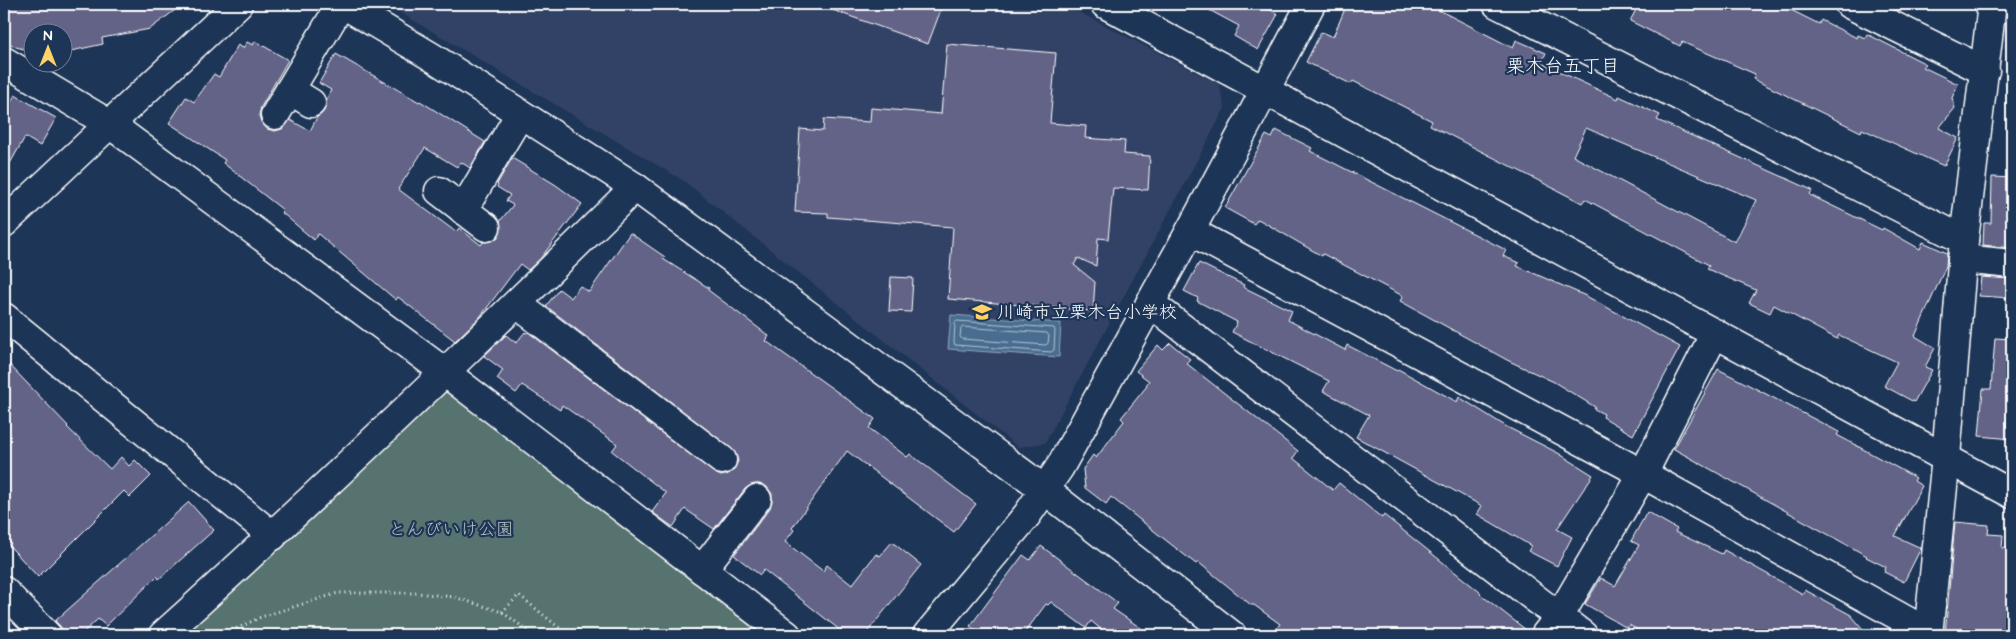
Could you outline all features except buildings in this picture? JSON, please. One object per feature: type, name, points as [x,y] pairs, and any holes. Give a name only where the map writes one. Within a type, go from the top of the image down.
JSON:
[{"type":"street","points":[[4,222],[111,125],[238,4]]},
{"type":"street","points":[[275,114],[300,97],[342,4],[636,187],[1045,490],[1232,635]]},
{"type":"street","points":[[1105,4],[2012,494]]},
{"type":"street","points":[[927,635],[1028,514],[1060,467],[1190,231],[1311,4]]},
{"type":"street","points":[[1497,4],[1963,250],[2012,264]]},
{"type":"street","points":[[1849,4],[1985,71]]},
{"type":"street","points":[[1190,231],[1643,474],[1929,634],[1963,250],[1992,4]]},
{"type":"street","points":[[4,62],[111,125],[446,373],[787,635]]},
{"type":"street","points":[[463,210],[520,114]]},
{"type":"street","points":[[163,635],[273,536],[446,373],[636,187]]},
{"type":"street","points":[[439,191],[486,227]]},
{"type":"street","points":[[1150,303],[1552,626],[1583,635]]},
{"type":"street","points":[[517,304],[722,460]]},
{"type":"street","points":[[4,317],[273,536]]},
{"type":"street","points":[[1552,626],[1643,474],[1715,333]]},
{"type":"street","points":[[702,570],[757,499]]},
{"type":"street","points":[[4,591],[47,635]]},
{"type":"path","points":[[223,635],[261,617],[338,593],[417,593],[454,597],[502,612],[534,635]]},
{"type":"path","points":[[502,612],[519,595],[568,635]]},
{"type":"shaded area","name":"川崎市立栗木台小学校","points":[[386,4],[1063,4],[1219,84],[1225,108],[1045,443],[1018,447],[684,181]]},
{"type":"green space","name":"とんびいけ公園","points":[[447,391],[765,635],[174,635]]},
{"type":"water","points":[[951,315],[1061,323],[1059,357],[948,349]]},
{"type":"place","name":"川崎市立栗木台小学校","points":[[982,312]]},
{"type":"district","name":"栗木台五丁目","points":[[1563,66]]}]
